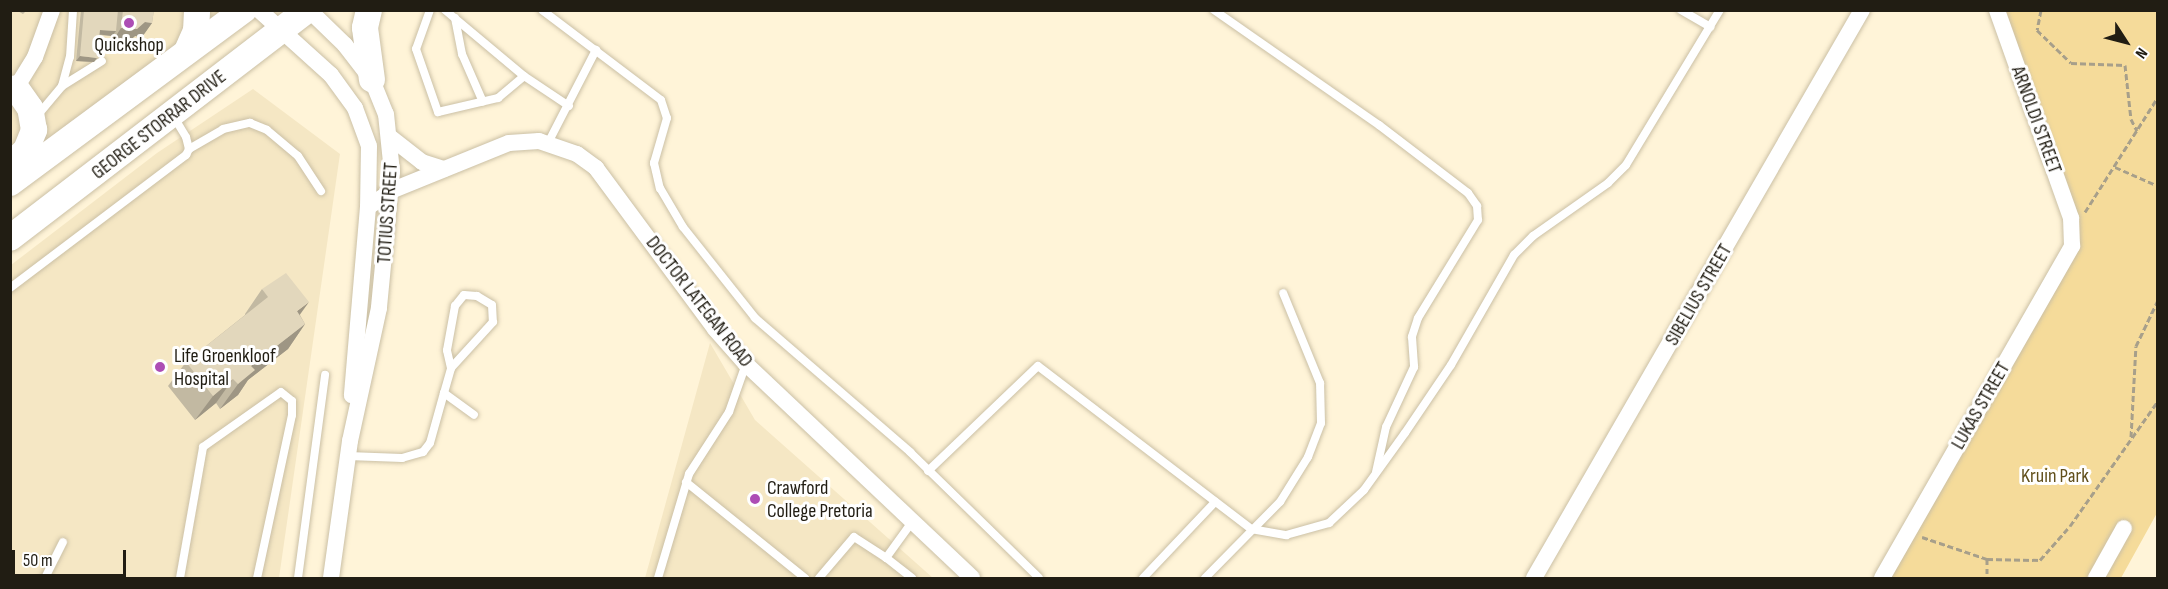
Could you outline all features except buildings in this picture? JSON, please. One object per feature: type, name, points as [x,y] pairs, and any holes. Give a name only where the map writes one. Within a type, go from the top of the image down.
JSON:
[{"type":"main road","points":[[187,51],[196,30],[197,10]]},
{"type":"main road","name":"GEORGE STORRAR DRIVE","points":[[10,183],[244,10]]},
{"type":"main road","name":"GEORGE STORRAR DRIVE","points":[[10,238],[308,10]]},
{"type":"main road","points":[[369,10],[365,27],[372,80]]},
{"type":"main road","points":[[10,165],[31,142],[34,119],[14,92]]},
{"type":"street","points":[[14,92],[35,57],[52,10]]},
{"type":"street","name":"TOTIUS STREET","points":[[259,10],[284,29],[331,75],[355,108],[365,129],[370,167],[368,207],[354,347],[349,448]]},
{"type":"street","name":"TOTIUS STREET","points":[[308,10],[345,45],[372,80],[390,137],[393,190],[379,308],[349,448],[331,579]]},
{"type":"street","name":"SIBELIUS STREET","points":[[1534,579],[1862,10]]},
{"type":"street","name":"ARNOLDI STREET","points":[[1997,10],[2074,230]]},
{"type":"street","points":[[390,137],[422,162],[444,169]]},
{"type":"street","name":"DOCTOR LATEGAN ROAD","points":[[368,207],[393,190],[509,143],[548,142],[577,154],[596,168],[708,320],[746,364],[972,579]]},
{"type":"street","points":[[370,167],[393,190]]},
{"type":"street","name":"LUKAS STREET","points":[[1882,579],[2069,252],[2074,230]]},
{"type":"street","points":[[2096,579],[2124,528]]},
{"type":"lane","points":[[62,86],[70,57],[73,10]]},
{"type":"lane","points":[[430,10],[416,49],[435,109],[443,113],[504,95],[524,76]]},
{"type":"lane","points":[[445,10],[524,76],[569,105]]},
{"type":"lane","points":[[542,10],[661,100],[667,118],[655,155],[655,176],[676,217],[755,318],[928,471],[1039,579]]},
{"type":"lane","points":[[1214,10],[1380,125],[1459,186],[1477,206],[1478,220],[1419,318],[1412,337],[1414,367],[1386,427],[1376,473]]},
{"type":"lane","points":[[1680,10],[1711,27]]},
{"type":"lane","points":[[928,471],[1038,366],[1251,529],[1286,535],[1323,526],[1340,515],[1376,473],[1451,365],[1505,266],[1533,236],[1608,183],[1626,165],[1720,10]]},
{"type":"lane","points":[[455,18],[462,54],[483,102]]},
{"type":"lane","points":[[548,142],[596,50]]},
{"type":"lane","points":[[34,119],[62,86],[102,61]]},
{"type":"lane","points":[[173,115],[189,149]]},
{"type":"lane","points":[[10,288],[179,161],[189,149],[223,129],[250,123],[267,130],[297,156],[321,191]]},
{"type":"lane","points":[[1205,579],[1251,529],[1274,510],[1290,488],[1321,423],[1320,383],[1283,294]]},
{"type":"lane","points":[[349,448],[402,458],[423,452],[430,443],[451,368],[493,322],[492,304],[477,296],[464,295],[455,306],[447,350],[451,368]]},
{"type":"lane","points":[[658,579],[686,482],[729,412],[746,364]]},
{"type":"lane","points":[[298,579],[325,375]]},
{"type":"lane","points":[[180,579],[203,447],[281,392],[292,402],[292,415],[256,579]]},
{"type":"lane","points":[[444,393],[474,416]]},
{"type":"lane","points":[[686,482],[805,579]]},
{"type":"lane","points":[[1143,579],[1215,502]]},
{"type":"lane","points":[[886,558],[912,522]]},
{"type":"lane","points":[[819,579],[854,537],[912,579]]},
{"type":"lane","points":[[45,579],[63,542]]},
{"type":"path","points":[[2041,10],[2037,30],[2071,63],[2125,65],[2131,119],[2137,131]]},
{"type":"path","points":[[2074,230],[2157,97]]},
{"type":"path","points":[[2115,167],[2157,186]]},
{"type":"path","points":[[2131,437],[2136,346],[2157,300]]},
{"type":"path","points":[[1908,532],[1987,559],[2040,560],[2070,526],[2157,401]]},
{"type":"path","points":[[1987,559],[1987,579]]},
{"type":"shaded area","points":[[11,11],[244,11],[11,169]]},
{"type":"shaded area","name":"Life Groenkloof Hospital","points":[[253,89],[340,154],[279,578],[11,578],[11,265],[157,153]]},
{"type":"shaded area","name":"Crawford College Pretoria","points":[[710,343],[755,420],[933,578],[645,578]]},
{"type":"green space","name":"Kruin Park","points":[[2002,11],[2157,11],[2157,513],[2121,578],[1881,578],[2078,228]]},
{"type":"place","name":"Quickshop","points":[[129,23]]},
{"type":"place","name":"Life Groenkloof Hospital","points":[[160,367]]},
{"type":"place","name":"Crawford College Pretoria","points":[[755,499]]}]
